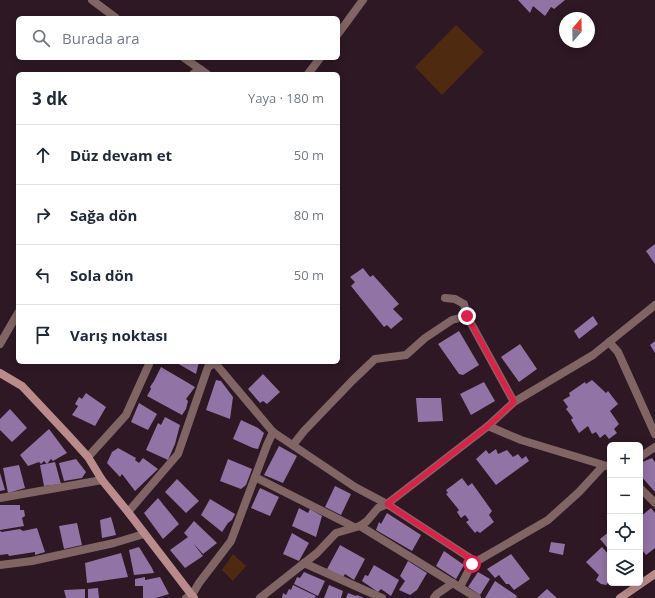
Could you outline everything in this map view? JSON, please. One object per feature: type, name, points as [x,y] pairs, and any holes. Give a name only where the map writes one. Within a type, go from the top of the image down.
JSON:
[{"type":"street","points":[[92,0],[113,16]]},
{"type":"street","points":[[340,31],[359,2]]},
{"type":"street","points":[[186,60],[196,72]]},
{"type":"street","points":[[310,72],[318,60]]},
{"type":"street","points":[[445,298],[455,299],[464,304],[467,316],[514,402]]},
{"type":"street","points":[[260,598],[317,553],[336,533],[357,526],[378,508],[387,504],[488,426],[514,402],[593,355],[655,305]]},
{"type":"street","points":[[0,344],[16,316]]},
{"type":"street","points":[[293,445],[304,431],[375,359],[406,355],[425,338],[452,320],[467,316]]},
{"type":"street","points":[[609,342],[618,352],[655,434]]},
{"type":"street","points":[[88,457],[126,415],[149,364]]},
{"type":"street","points":[[128,512],[178,454],[208,367],[214,364]]},
{"type":"street","points":[[217,364],[273,432],[355,487],[387,504],[470,558],[472,564]]},
{"type":"street","points":[[0,373],[22,386],[88,457],[102,480],[128,512],[190,597],[230,541],[273,432]]},
{"type":"street","points":[[488,426],[522,440],[607,466]]},
{"type":"street","points":[[643,455],[655,447]]},
{"type":"street","points":[[434,598],[437,594],[456,585],[472,564],[548,520],[607,466]]},
{"type":"street","points":[[255,477],[357,526],[477,598]]},
{"type":"street","points":[[0,498],[102,480]]},
{"type":"street","points":[[643,491],[655,503]]},
{"type":"street","points":[[0,565],[32,561],[99,547],[139,537],[144,534]]},
{"type":"street","points":[[304,563],[380,598]]},
{"type":"street","points":[[620,598],[655,574]]},
{"type":"shaded area","points":[[456,25],[484,52],[442,95],[415,67]]},
{"type":"shaded area","points":[[233,554],[246,566],[233,581],[222,570]]},
{"type":"building","points":[[518,0],[565,0],[554,9],[551,7],[545,16],[533,6],[530,13]]},
{"type":"building","points":[[655,244],[655,264],[646,251]]},
{"type":"building","points":[[363,268],[370,277],[373,275],[399,304],[393,309],[403,319],[391,329],[387,325],[384,327],[351,286],[355,282],[350,277]]},
{"type":"building","points":[[593,316],[598,324],[579,339],[574,331]]},
{"type":"building","points":[[459,331],[479,365],[463,375],[459,374],[438,344]]},
{"type":"building","points":[[655,341],[655,353],[650,345]]},
{"type":"building","points":[[520,344],[537,369],[519,382],[501,357]]},
{"type":"building","points":[[178,364],[198,364],[196,374]]},
{"type":"building","points":[[161,367],[195,387],[186,399],[188,401],[186,409],[182,415],[147,396],[151,389],[150,387]]},
{"type":"building","points":[[263,374],[280,392],[267,404],[263,401],[260,403],[248,389]]},
{"type":"building","points":[[216,380],[221,381],[233,397],[230,419],[206,410]]},
{"type":"building","points":[[592,380],[606,393],[608,391],[618,404],[610,411],[619,424],[614,429],[617,433],[609,439],[605,434],[600,438],[596,432],[592,434],[588,426],[579,433],[571,420],[573,418],[566,409],[568,407],[563,400],[570,396],[569,393],[585,382],[586,384]]},
{"type":"building","points":[[484,382],[495,401],[471,415],[460,394]]},
{"type":"building","points":[[86,393],[106,407],[95,426],[72,415],[78,406],[75,404],[79,397],[82,399]]},
{"type":"building","points":[[416,398],[441,398],[443,421],[418,422]]},
{"type":"building","points":[[139,403],[157,414],[148,430],[131,422]]},
{"type":"building","points":[[10,409],[27,428],[12,442],[0,430],[0,419]]},
{"type":"building","points":[[165,417],[180,425],[175,444],[168,460],[146,450],[158,423],[161,425]]},
{"type":"building","points":[[241,420],[258,428],[264,433],[258,449],[233,439]]},
{"type":"building","points":[[49,429],[67,453],[53,461],[51,459],[47,464],[44,461],[41,464],[39,462],[28,466],[20,455]]},
{"type":"building","points":[[279,446],[297,456],[283,483],[264,475]]},
{"type":"building","points":[[118,448],[136,458],[135,460],[139,463],[143,458],[158,469],[135,491],[122,474],[120,477],[107,463],[112,452]]},
{"type":"building","points":[[496,449],[498,454],[507,450],[513,457],[518,454],[522,459],[526,456],[529,461],[496,485],[476,459],[486,450],[489,454]]},
{"type":"building","points":[[652,458],[655,462],[655,492],[643,478],[643,462]]},
{"type":"building","points":[[76,459],[86,472],[82,478],[64,481],[59,463]]},
{"type":"building","points":[[228,459],[252,469],[246,485],[241,489],[220,481]]},
{"type":"building","points":[[55,462],[61,484],[44,486],[40,465]]},
{"type":"building","points":[[19,465],[25,488],[8,493],[3,468]]},
{"type":"building","points":[[0,473],[5,490],[0,491]]},
{"type":"building","points":[[462,478],[468,486],[472,483],[492,511],[489,515],[494,522],[480,533],[477,531],[475,533],[466,522],[469,520],[465,515],[461,518],[457,512],[459,510],[446,494],[448,493],[446,490]]},
{"type":"building","points":[[177,479],[199,501],[186,513],[165,492]]},
{"type":"building","points":[[335,486],[351,494],[341,515],[325,507]]},
{"type":"building","points":[[260,488],[279,497],[270,516],[251,508]]},
{"type":"building","points":[[158,498],[179,524],[163,539],[144,513]]},
{"type":"building","points":[[210,499],[235,514],[222,532],[201,515]]},
{"type":"building","points":[[0,505],[20,505],[20,510],[24,510],[25,516],[22,518],[24,526],[0,530]]},
{"type":"building","points":[[299,508],[308,513],[310,509],[322,516],[316,537],[292,526]]},
{"type":"building","points":[[651,508],[655,513],[655,548],[646,555],[643,551],[643,515]]},
{"type":"building","points":[[387,513],[421,535],[412,551],[376,530],[379,522],[381,524]]},
{"type":"building","points":[[111,517],[116,535],[102,538],[100,520]]},
{"type":"building","points":[[194,521],[217,543],[203,554],[193,543],[203,556],[185,568],[170,550],[188,537],[184,533]]},
{"type":"building","points":[[77,523],[82,545],[64,549],[59,526]]},
{"type":"building","points":[[37,528],[45,552],[35,555],[35,552],[9,556],[8,554],[0,555],[0,531],[20,529],[23,531]]},
{"type":"building","points":[[292,533],[309,543],[299,561],[283,554]]},
{"type":"building","points":[[607,533],[607,547],[600,539]]},
{"type":"building","points":[[551,542],[565,544],[563,555],[549,552]]},
{"type":"building","points":[[340,545],[365,559],[354,580],[345,574],[343,577],[327,569]]},
{"type":"building","points":[[139,547],[154,573],[134,575],[129,550]]},
{"type":"building","points":[[602,547],[607,553],[606,585],[601,584],[596,580],[599,575],[586,562]]},
{"type":"building","points":[[444,551],[464,565],[456,579],[436,566]]},
{"type":"building","points":[[121,553],[128,577],[87,583],[85,563]]},
{"type":"building","points":[[511,554],[530,579],[514,590],[509,584],[506,584],[499,575],[495,578],[487,569]]},
{"type":"building","points":[[408,561],[427,573],[417,590],[410,595],[399,590],[405,581],[400,576]]},
{"type":"building","points":[[374,565],[399,580],[391,596],[381,589],[378,592],[362,581],[365,575],[368,576]]},
{"type":"building","points":[[304,572],[325,581],[318,596],[294,584],[297,577],[300,578]]},
{"type":"building","points":[[478,572],[490,579],[480,595],[468,587]]},
{"type":"building","points":[[145,577],[145,580],[160,577],[169,594],[156,598],[143,598],[143,586],[135,586],[135,579]]},
{"type":"building","points":[[495,581],[517,596],[516,598],[485,598]]},
{"type":"building","points":[[293,585],[316,596],[315,598],[282,598],[283,593],[286,595],[289,589],[291,590]]},
{"type":"building","points":[[329,585],[343,591],[341,598],[324,598]]},
{"type":"building","points":[[98,588],[99,598],[88,598],[88,589]]},
{"type":"building","points":[[85,589],[85,598],[66,598],[64,590]]},
{"type":"building","points":[[547,589],[557,598],[537,598]]},
{"type":"building","points":[[348,593],[357,595],[364,598],[346,598]]},
{"type":"route","points":[[467,316],[514,402],[488,426],[387,504],[470,558],[472,564]]}]
